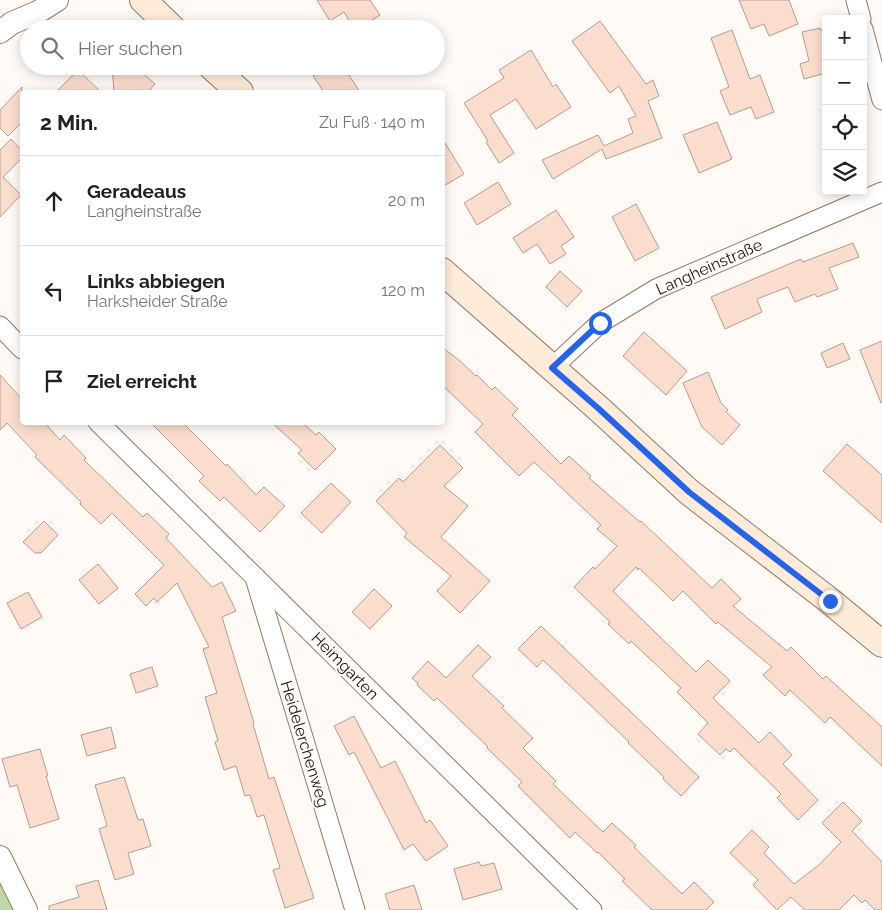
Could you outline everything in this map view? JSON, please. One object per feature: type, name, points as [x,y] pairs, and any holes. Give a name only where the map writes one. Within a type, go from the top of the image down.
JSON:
[{"type":"main road","points":[[143,0],[164,20]]},
{"type":"main road","points":[[221,75],[238,90]]},
{"type":"main road","points":[[445,274],[599,409],[689,492],[830,601],[882,644]]},
{"type":"street","points":[[6,27],[30,0]]},
{"type":"street","points":[[21,20],[57,0]]},
{"type":"street","points":[[856,0],[860,15]]},
{"type":"street","points":[[6,27],[20,20]]},
{"type":"street","points":[[867,44],[882,100]]},
{"type":"street","name":"Langheinstraße","points":[[552,368],[600,323],[656,288],[882,192]]},
{"type":"street","points":[[0,326],[20,346]]},
{"type":"street","name":"Heimgarten","points":[[101,425],[592,910]]},
{"type":"street","name":"Heidelerchenweg","points":[[255,578],[355,910]]},
{"type":"street","points":[[0,857],[26,910]]},
{"type":"green space","points":[[0,881],[13,910],[0,910]]},
{"type":"building","points":[[317,0],[370,0],[380,15],[372,20],[349,20],[344,12],[329,20]]},
{"type":"building","points":[[739,0],[789,0],[798,24],[769,36],[764,24],[751,29]]},
{"type":"building","points":[[600,21],[646,84],[653,80],[659,96],[648,101],[662,138],[606,159],[602,149],[553,179],[542,160],[598,135],[604,146],[633,133],[628,119],[636,116],[619,86],[610,93],[572,41]]},
{"type":"building","points":[[820,28],[820,30],[822,30],[822,74],[804,79],[800,64],[809,61],[802,32]]},
{"type":"building","points":[[732,30],[750,79],[760,75],[774,112],[756,119],[751,107],[730,115],[720,91],[729,87],[711,38]]},
{"type":"building","points":[[531,50],[553,87],[556,84],[571,107],[536,129],[516,99],[490,115],[514,153],[499,163],[486,142],[488,141],[464,103],[504,78],[499,70]]},
{"type":"building","points":[[73,75],[83,75],[99,90],[58,90]]},
{"type":"building","points":[[113,75],[145,75],[155,84],[150,90],[114,90]]},
{"type":"building","points":[[349,75],[359,90],[323,90],[313,76]]},
{"type":"building","points":[[22,87],[22,90],[20,90],[20,124],[8,136],[0,128],[0,110]]},
{"type":"building","points":[[717,122],[732,159],[699,173],[683,135]]},
{"type":"building","points":[[11,139],[20,149],[20,160],[3,177],[20,196],[0,217],[0,150]]},
{"type":"building","points":[[445,143],[464,174],[445,185]]},
{"type":"building","points":[[498,182],[511,204],[477,225],[464,203]]},
{"type":"building","points":[[636,204],[659,248],[635,261],[612,217]]},
{"type":"building","points":[[556,210],[574,237],[561,246],[566,254],[550,264],[537,244],[523,253],[513,238]]},
{"type":"building","points":[[853,243],[859,257],[829,268],[838,289],[817,297],[815,294],[795,302],[788,287],[757,299],[762,312],[725,329],[711,297],[801,259],[803,262]]},
{"type":"building","points":[[560,271],[582,291],[567,307],[546,287]]},
{"type":"building","points":[[644,332],[687,371],[666,395],[623,356]]},
{"type":"building","points":[[882,341],[882,403],[881,403],[860,350]]},
{"type":"building","points":[[843,343],[850,359],[827,368],[821,353]]},
{"type":"building","points":[[445,349],[477,375],[492,390],[495,387],[518,409],[512,415],[561,464],[569,456],[591,476],[589,478],[641,521],[712,588],[721,579],[741,599],[733,606],[787,651],[791,647],[823,679],[826,676],[882,727],[882,766],[830,717],[825,723],[790,690],[785,696],[763,675],[772,667],[718,622],[716,624],[683,591],[673,601],[636,567],[613,591],[696,672],[708,660],[730,681],[713,698],[759,743],[770,732],[792,755],[783,764],[818,800],[798,820],[777,798],[781,794],[734,748],[730,752],[726,749],[720,755],[698,734],[708,723],[677,692],[681,688],[631,641],[629,644],[608,624],[610,622],[574,587],[617,546],[597,529],[601,525],[534,462],[519,476],[475,432],[483,424],[445,388]]},
{"type":"building","points":[[708,372],[721,403],[728,410],[726,412],[740,425],[722,445],[702,427],[683,383]]},
{"type":"building","points":[[0,375],[20,397],[20,425],[47,425],[60,440],[64,435],[86,458],[84,460],[143,517],[147,513],[169,534],[166,538],[212,587],[222,582],[236,611],[222,617],[269,779],[274,777],[314,898],[285,908],[273,870],[280,868],[264,815],[257,817],[250,795],[245,796],[236,766],[224,770],[215,742],[218,741],[205,697],[217,693],[203,649],[209,647],[177,583],[157,602],[154,598],[146,606],[135,594],[164,565],[112,513],[101,524],[35,457],[37,455],[7,423],[0,430]]},
{"type":"building","points":[[153,425],[185,425],[226,466],[227,464],[256,495],[264,487],[285,506],[260,532],[224,497],[220,501],[199,481],[204,476]]},
{"type":"building","points":[[274,425],[305,425],[316,435],[319,432],[336,449],[315,470],[298,453],[302,450]]},
{"type":"building","points":[[847,444],[882,475],[882,523],[823,471]]},
{"type":"building","points":[[440,445],[463,468],[444,486],[468,506],[441,537],[490,581],[460,613],[437,591],[451,576],[404,537],[407,533],[376,501],[399,478],[403,482]]},
{"type":"building","points":[[331,483],[351,502],[322,533],[301,513]]},
{"type":"building","points":[[44,521],[58,535],[41,553],[35,553],[23,542]]},
{"type":"building","points":[[98,564],[118,588],[99,604],[79,580]]},
{"type":"building","points":[[374,589],[392,606],[370,629],[352,612]]},
{"type":"building","points":[[28,592],[42,617],[21,629],[7,603]]},
{"type":"building","points":[[541,626],[699,777],[681,796],[629,742],[543,660],[537,667],[518,649]]},
{"type":"building","points":[[478,645],[491,657],[472,676],[504,706],[502,708],[533,738],[523,748],[556,781],[553,784],[603,832],[612,823],[636,845],[634,847],[682,894],[694,882],[714,902],[706,910],[652,910],[622,881],[625,879],[598,852],[575,832],[570,838],[518,786],[522,782],[488,747],[437,698],[434,701],[412,678],[428,661],[446,678]]},
{"type":"building","points":[[152,667],[158,686],[136,693],[130,674]]},
{"type":"building","points":[[354,716],[381,768],[395,761],[426,823],[430,820],[448,846],[426,861],[413,844],[404,850],[354,752],[349,755],[334,726]]},
{"type":"building","points":[[111,727],[116,748],[87,756],[81,735]]},
{"type":"building","points":[[40,749],[59,819],[30,828],[17,785],[10,787],[2,759]]},
{"type":"building","points":[[124,777],[138,820],[143,819],[151,846],[128,853],[134,874],[115,880],[99,829],[107,826],[95,785]]},
{"type":"building","points":[[843,802],[862,821],[852,831],[882,862],[882,910],[875,910],[865,900],[862,903],[854,895],[839,910],[805,910],[791,897],[777,910],[753,885],[758,880],[730,853],[752,830],[769,847],[764,853],[794,884],[819,865],[841,842],[822,823]]},
{"type":"building","points":[[479,862],[481,866],[494,863],[502,889],[463,900],[454,869]]},
{"type":"building","points":[[98,880],[107,910],[49,910],[49,906],[79,897],[76,886]]},
{"type":"building","points":[[414,885],[422,910],[390,910],[385,894]]},
{"type":"route","points":[[600,323],[552,368],[689,492],[830,601]]}]
